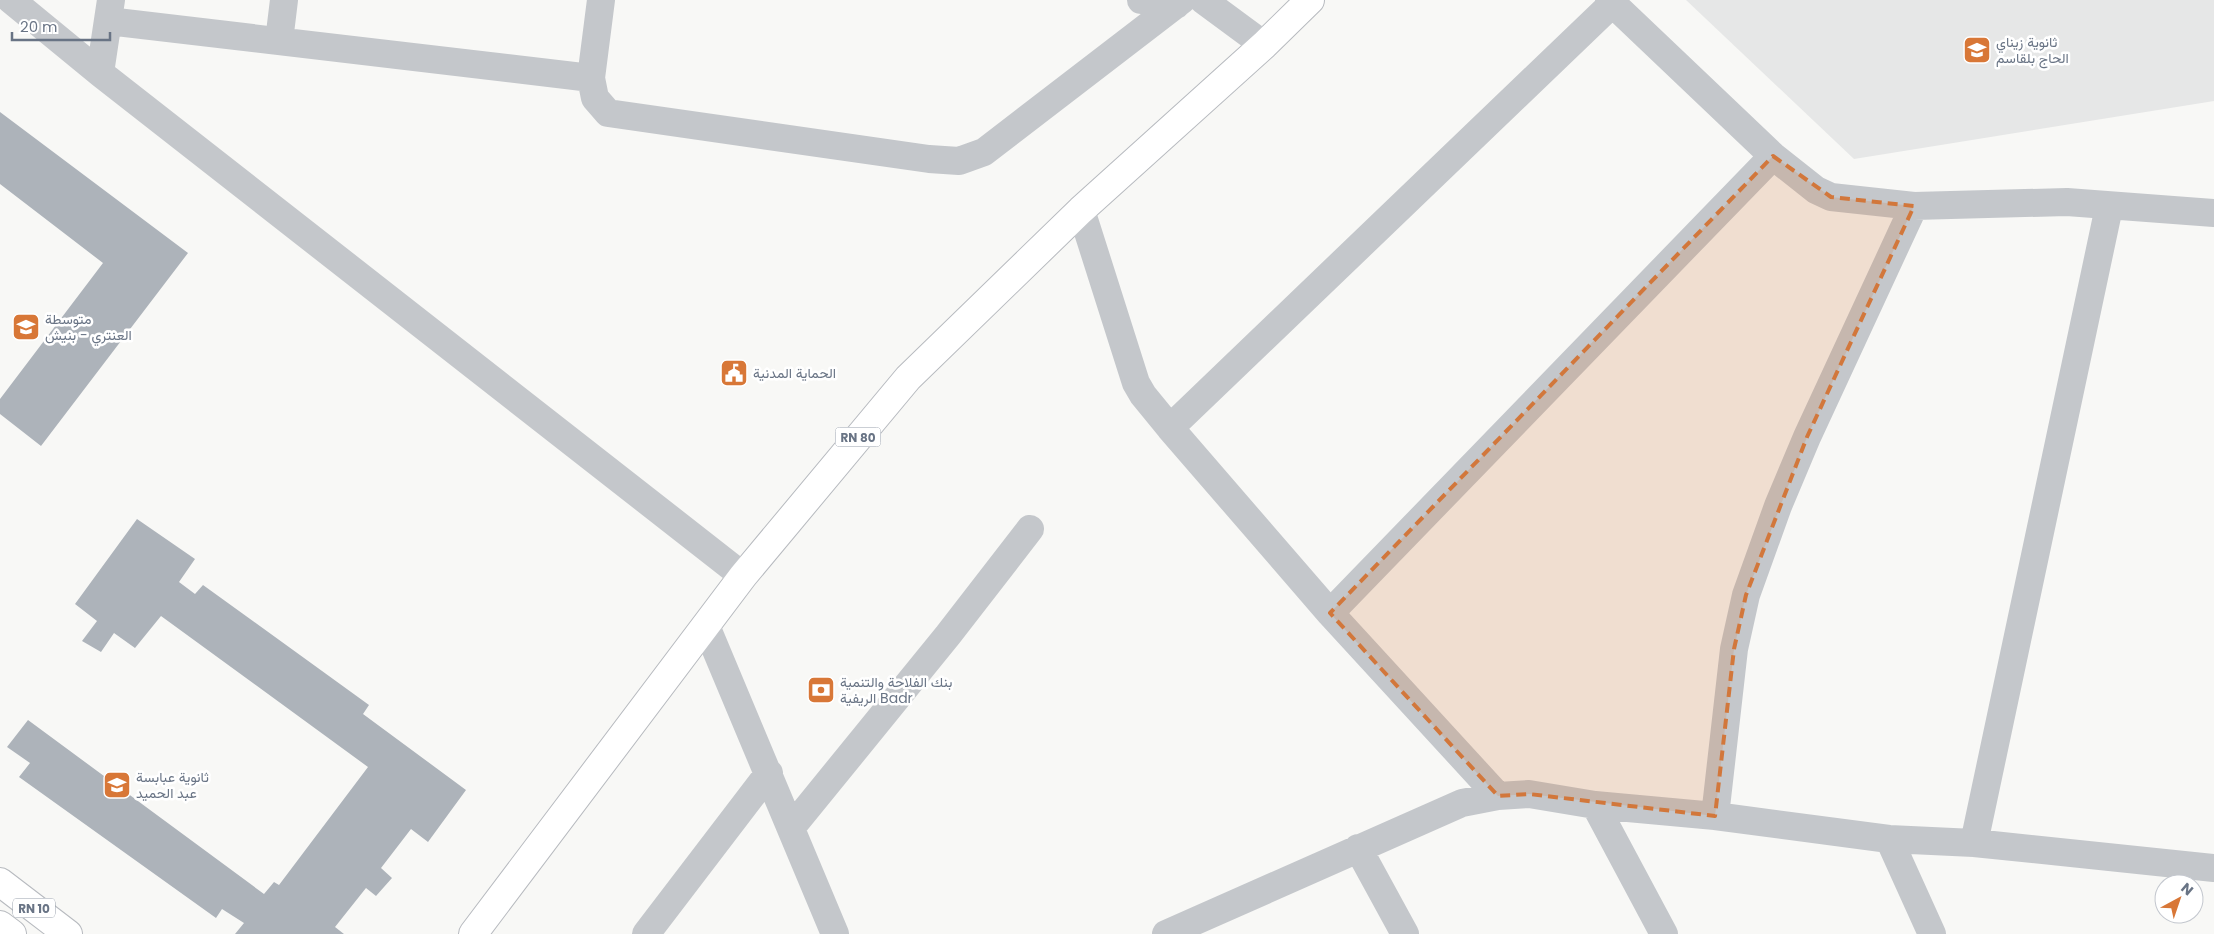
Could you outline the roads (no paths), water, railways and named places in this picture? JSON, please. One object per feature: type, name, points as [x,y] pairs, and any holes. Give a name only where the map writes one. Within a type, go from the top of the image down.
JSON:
[{"type":"main road","name":"RN 80","points":[[473,934],[743,576],[908,378],[1081,210],[1264,45],[1310,0]]},
{"type":"main road","name":"RN 10","points":[[0,882],[68,934]]},
{"type":"main road","name":"RN 10","points":[[0,925],[12,934]]},
{"type":"street","points":[[11,0],[100,73],[743,576]]},
{"type":"street","points":[[279,41],[284,0]]},
{"type":"street","points":[[601,0],[592,78],[595,98],[608,113],[930,159],[959,161],[984,152],[1179,2]]},
{"type":"street","points":[[1141,0],[1179,2]]},
{"type":"street","points":[[1203,0],[1264,45]]},
{"type":"street","points":[[1170,428],[1611,2],[1773,156],[1816,190],[1831,198],[1914,206],[2066,202],[2214,213]]},
{"type":"street","points":[[100,73],[109,10],[279,41],[592,78]]},
{"type":"street","points":[[1330,613],[1773,156]]},
{"type":"street","points":[[1715,816],[1734,649],[1746,595],[1778,506],[1807,437],[1914,206]]},
{"type":"street","points":[[1974,843],[2109,206]]},
{"type":"street","points":[[1081,210],[1136,383],[1143,395],[1330,613],[1498,796]]},
{"type":"street","points":[[790,828],[948,635],[1030,529]]},
{"type":"street","points":[[706,626],[835,934]]},
{"type":"street","points":[[646,934],[769,773]]},
{"type":"street","points":[[1166,934],[1358,848],[1462,804],[1498,796],[1529,794],[1595,805],[1715,816],[1889,839],[1974,843],[2214,868]]},
{"type":"street","points":[[1595,805],[1664,934]]},
{"type":"street","points":[[1889,839],[1932,934]]},
{"type":"street","points":[[1358,848],[1405,934]]},
{"type":"place","name":"ثانوية زيناي الحاج بلقاسم","points":[[1977,50]]},
{"type":"place","name":"متوسطة العنتري - بنيش","points":[[26,327]]},
{"type":"place","name":"الحماية المدنية","points":[[734,373]]},
{"type":"place","name":"بنك الفلاحة والتنمية الريفية Badr","points":[[821,690]]},
{"type":"place","name":"ثانوية عبابسة عبد الحميد","points":[[117,785]]}]
